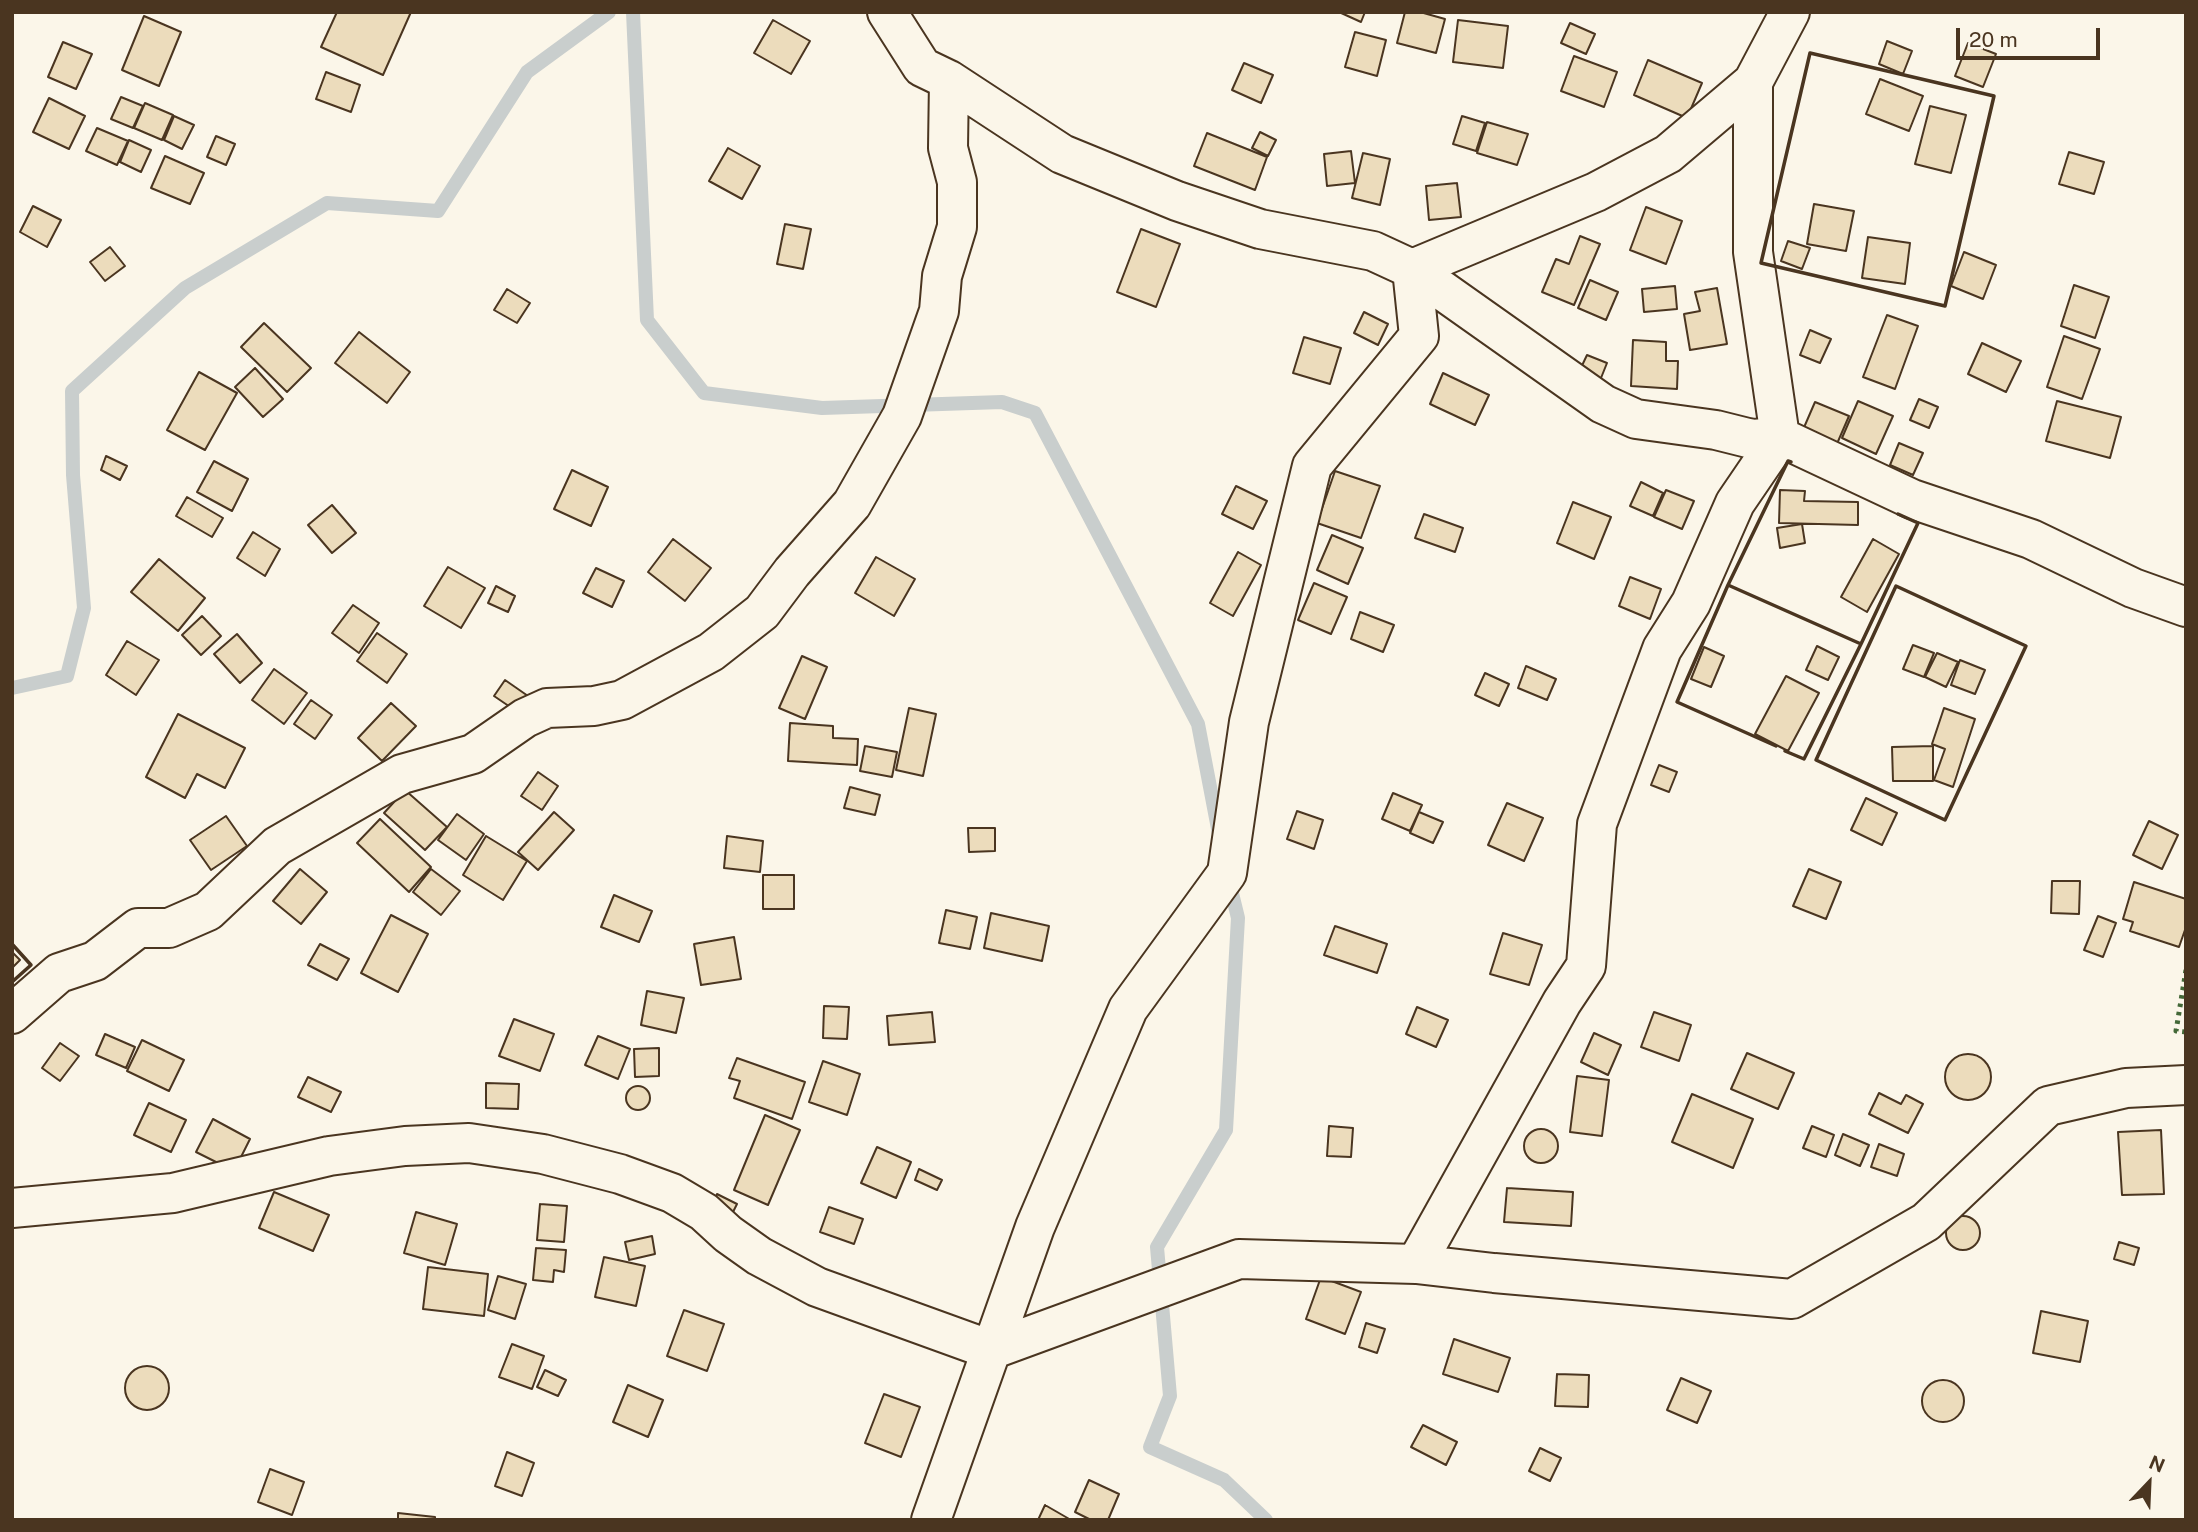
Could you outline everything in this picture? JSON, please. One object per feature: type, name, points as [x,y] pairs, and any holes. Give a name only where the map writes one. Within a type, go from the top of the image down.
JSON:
[{"type":"street","points":[[887,12],[922,66],[949,80],[1062,154],[1177,201],[1260,229],[1373,251],[1412,270],[1614,409],[1636,419],[1716,430],[1752,439],[1780,437],[1912,499],[2031,539],[2133,588],[2186,607]]},
{"type":"street","points":[[1412,270],[1596,192],[1668,154],[1753,82],[1790,12]]},
{"type":"street","points":[[12,1014],[59,973],[95,961],[138,928],[169,928],[208,911],[277,846],[402,774],[473,754],[525,718],[547,708],[594,706],[622,700],[710,652],[762,612],[792,572],[852,504],[902,416],[939,311],[942,276],[957,227],[959,206],[957,183],[948,148],[949,80]]},
{"type":"street","points":[[1416,1264],[1562,1002],[1586,966],[1597,824],[1662,649],[1691,603],[1735,503],[1780,437],[1753,252],[1753,82]]},
{"type":"street","points":[[930,1520],[1035,1227],[1128,1009],[1227,873],[1250,722],[1312,466],[1419,336],[1412,270]]},
{"type":"street","points":[[12,1208],[173,1193],[328,1156],[405,1146],[469,1143],[543,1154],[620,1174],[672,1194],[704,1212],[728,1234],[759,1256],[817,1287],[991,1350],[1239,1259],[1416,1264],[1792,1299],[1926,1222],[2048,1106],[2126,1088],[2186,1085]]},
{"type":"building","points":[[337,12],[411,12],[383,75],[321,47]]},
{"type":"building","points":[[1339,12],[1365,12],[1361,22]]},
{"type":"building","points":[[1405,12],[1420,12],[1445,19],[1436,53],[1397,43]]},
{"type":"building","points":[[144,16],[181,32],[159,86],[122,70]]},
{"type":"building","points":[[773,20],[810,41],[791,74],[754,53]]},
{"type":"building","points":[[1458,20],[1508,26],[1503,68],[1453,62]]},
{"type":"building","points":[[1570,23],[1595,34],[1586,54],[1561,43]]},
{"type":"building","points":[[1355,32],[1386,40],[1377,76],[1345,67]]},
{"type":"building","points":[[1887,41],[1912,51],[1903,74],[1879,64]]},
{"type":"building","points":[[63,42],[92,54],[76,89],[48,77]]},
{"type":"building","points":[[1968,43],[1996,54],[1983,87],[1955,76]]},
{"type":"building","points":[[1574,56],[1617,72],[1604,107],[1561,91]]},
{"type":"building","points":[[1648,60],[1702,83],[1687,118],[1634,95]]},
{"type":"building","points":[[1244,63],[1273,75],[1261,103],[1232,90]]},
{"type":"building","points":[[326,72],[360,85],[351,112],[316,99]]},
{"type":"building","points":[[1880,79],[1923,96],[1909,131],[1866,114]]},
{"type":"building","points":[[121,97],[143,106],[133,128],[111,119]]},
{"type":"building","points":[[49,98],[85,116],[69,149],[33,132]]},
{"type":"building","points":[[145,103],[173,115],[162,140],[134,128]]},
{"type":"building","points":[[1930,106],[1966,115],[1951,173],[1915,164]]},
{"type":"building","points":[[174,116],[194,125],[182,149],[164,140]]},
{"type":"building","points":[[1462,116],[1485,123],[1476,151],[1453,144]]},
{"type":"building","points":[[1487,122],[1528,134],[1517,165],[1477,153]]},
{"type":"building","points":[[97,128],[128,141],[117,165],[86,151]]},
{"type":"building","points":[[1260,132],[1276,140],[1268,156],[1252,148]]},
{"type":"building","points":[[1207,133],[1267,157],[1255,190],[1194,166]]},
{"type":"building","points":[[216,136],[235,144],[226,165],[207,157]]},
{"type":"building","points":[[129,140],[151,150],[141,172],[120,162]]},
{"type":"building","points":[[728,148],[760,166],[742,199],[709,181]]},
{"type":"building","points":[[1351,151],[1355,183],[1327,186],[1324,154]]},
{"type":"building","points":[[2069,152],[2104,162],[2094,194],[2059,184]]},
{"type":"building","points":[[1363,153],[1390,159],[1380,205],[1352,198]]},
{"type":"building","points":[[165,156],[204,173],[190,204],[151,188]]},
{"type":"building","points":[[1457,183],[1461,217],[1429,220],[1426,186]]},
{"type":"building","points":[[1814,204],[1854,211],[1846,251],[1807,244]]},
{"type":"building","points":[[33,206],[61,220],[47,247],[20,232]]},
{"type":"building","points":[[1646,207],[1682,221],[1666,264],[1630,250]]},
{"type":"building","points":[[785,224],[811,229],[803,269],[777,264]]},
{"type":"building","points":[[1141,229],[1180,244],[1156,307],[1117,292]]},
{"type":"building","points":[[1580,236],[1600,244],[1574,305],[1542,292],[1556,259],[1569,264]]},
{"type":"building","points":[[1868,237],[1910,243],[1905,284],[1862,278]]},
{"type":"building","points":[[1788,241],[1810,248],[1802,269],[1781,261]]},
{"type":"building","points":[[110,247],[125,266],[105,281],[90,262]]},
{"type":"building","points":[[1964,252],[1996,265],[1983,299],[1951,286]]},
{"type":"building","points":[[1590,280],[1618,292],[1606,320],[1578,308]]},
{"type":"building","points":[[2074,285],[2109,297],[2095,338],[2061,326]]},
{"type":"building","points":[[1675,286],[1677,309],[1644,312],[1642,289]]},
{"type":"building","points":[[1717,288],[1727,344],[1690,350],[1684,314],[1700,311],[1695,292]]},
{"type":"building","points":[[507,289],[530,303],[517,323],[494,310]]},
{"type":"building","points":[[1364,312],[1388,324],[1378,345],[1354,333]]},
{"type":"building","points":[[1887,315],[1918,326],[1895,389],[1863,377]]},
{"type":"building","points":[[264,323],[311,368],[287,392],[241,347]]},
{"type":"building","points":[[1810,330],[1831,339],[1820,363],[1800,355]]},
{"type":"building","points":[[359,332],[410,372],[387,403],[335,363]]},
{"type":"building","points":[[2064,336],[2100,349],[2082,399],[2047,387]]},
{"type":"building","points":[[1304,337],[1341,348],[1330,384],[1293,373]]},
{"type":"building","points":[[1633,340],[1666,342],[1666,361],[1678,361],[1677,389],[1631,386]]},
{"type":"building","points":[[1982,343],[2021,361],[2006,392],[1968,374]]},
{"type":"building","points":[[1587,355],[1607,363],[1599,383],[1578,374]]},
{"type":"building","points":[[255,368],[283,399],[263,417],[235,387]]},
{"type":"building","points":[[199,372],[237,393],[205,450],[167,430]]},
{"type":"building","points":[[1443,373],[1489,395],[1475,425],[1430,404]]},
{"type":"building","points":[[1919,399],[1938,407],[1929,428],[1910,420]]},
{"type":"building","points":[[1858,401],[1893,416],[1876,454],[1842,438]]},
{"type":"building","points":[[2057,401],[2121,417],[2110,458],[2046,441]]},
{"type":"building","points":[[1815,402],[1849,416],[1833,453],[1799,439]]},
{"type":"building","points":[[1899,443],[1923,453],[1913,475],[1890,465]]},
{"type":"building","points":[[106,456],[127,466],[120,480],[101,470]]},
{"type":"building","points":[[214,461],[248,479],[232,511],[197,492]]},
{"type":"building","points":[[572,470],[608,487],[591,526],[554,509]]},
{"type":"building","points":[[1335,471],[1380,486],[1361,538],[1317,523]]},
{"type":"building","points":[[1641,482],[1663,493],[1653,516],[1630,506]]},
{"type":"building","points":[[1236,486],[1267,501],[1253,529],[1222,514]]},
{"type":"building","points":[[1666,490],[1694,501],[1682,529],[1654,517]]},
{"type":"building","points":[[1780,490],[1805,491],[1804,501],[1858,502],[1858,525],[1779,523]]},
{"type":"building","points":[[187,497],[223,518],[212,537],[176,516]]},
{"type":"building","points":[[1573,502],[1611,517],[1594,559],[1557,543]]},
{"type":"building","points":[[332,505],[356,533],[332,553],[308,525]]},
{"type":"building","points":[[1424,514],[1463,528],[1455,552],[1415,538]]},
{"type":"building","points":[[1802,524],[1805,543],[1780,548],[1777,528]]},
{"type":"building","points":[[253,532],[280,549],[265,576],[237,558]]},
{"type":"building","points":[[1332,535],[1363,548],[1348,584],[1317,570]]},
{"type":"building","points":[[673,539],[711,568],[685,601],[648,572]]},
{"type":"building","points":[[1873,539],[1899,554],[1867,612],[1841,597]]},
{"type":"building","points":[[1238,552],[1261,565],[1233,616],[1210,603]]},
{"type":"building","points":[[876,557],[915,579],[894,616],[855,593]]},
{"type":"building","points":[[159,559],[205,598],[178,631],[131,592]]},
{"type":"building","points":[[448,567],[485,588],[461,628],[424,606]]},
{"type":"building","points":[[596,568],[624,581],[612,607],[583,593]]},
{"type":"building","points":[[1630,577],[1661,589],[1650,619],[1619,606]]},
{"type":"building","points":[[1314,583],[1347,597],[1331,634],[1298,620]]},
{"type":"building","points":[[496,586],[515,596],[508,612],[488,603]]},
{"type":"building","points":[[353,605],[379,623],[359,653],[332,633]]},
{"type":"building","points":[[1360,612],[1394,625],[1383,652],[1351,639]]},
{"type":"building","points":[[202,616],[221,636],[201,655],[182,635]]},
{"type":"building","points":[[377,633],[407,654],[387,683],[357,661]]},
{"type":"building","points":[[237,634],[262,663],[240,683],[214,654]]},
{"type":"building","points":[[127,641],[159,660],[136,695],[106,675]]},
{"type":"building","points":[[1913,645],[1934,653],[1924,677],[1903,669]]},
{"type":"building","points":[[1817,646],[1839,657],[1828,680],[1806,670]]},
{"type":"building","points":[[1704,647],[1724,656],[1711,687],[1691,679]]},
{"type":"building","points":[[1937,653],[1958,662],[1946,687],[1925,677]]},
{"type":"building","points":[[802,656],[827,667],[805,719],[779,708]]},
{"type":"building","points":[[1960,660],[1985,670],[1975,694],[1951,685]]},
{"type":"building","points":[[1526,666],[1556,679],[1547,700],[1518,688]]},
{"type":"building","points":[[274,669],[307,693],[284,724],[252,700]]},
{"type":"building","points":[[1485,673],[1509,684],[1499,706],[1475,695]]},
{"type":"building","points":[[1786,676],[1819,693],[1788,751],[1755,734]]},
{"type":"building","points":[[505,680],[528,696],[516,711],[494,696]]},
{"type":"building","points":[[311,700],[332,715],[315,739],[294,724]]},
{"type":"building","points":[[391,703],[416,726],[382,761],[358,738]]},
{"type":"building","points":[[909,708],[936,714],[923,776],[896,770]]},
{"type":"building","points":[[1944,708],[1975,719],[1953,787],[1934,780],[1945,749],[1932,744]]},
{"type":"building","points":[[178,714],[245,748],[225,788],[197,774],[185,798],[146,777]]},
{"type":"building","points":[[790,723],[833,726],[833,738],[858,739],[857,765],[788,761]]},
{"type":"building","points":[[865,746],[897,752],[892,777],[860,771]]},
{"type":"building","points":[[1933,746],[1933,781],[1893,781],[1892,747]]},
{"type":"building","points":[[1659,765],[1677,772],[1669,792],[1651,785]]},
{"type":"building","points":[[538,772],[558,786],[542,810],[521,796]]},
{"type":"building","points":[[850,787],[880,795],[875,815],[844,808]]},
{"type":"building","points":[[405,790],[447,827],[425,850],[384,813]]},
{"type":"building","points":[[1393,793],[1422,805],[1410,831],[1382,819]]},
{"type":"building","points":[[1866,798],[1897,813],[1882,845],[1851,830]]},
{"type":"building","points":[[1507,803],[1543,818],[1524,861],[1488,845]]},
{"type":"building","points":[[1297,811],[1323,820],[1314,849],[1287,839]]},
{"type":"building","points":[[554,812],[574,830],[538,870],[518,852]]},
{"type":"building","points":[[1419,812],[1443,822],[1433,843],[1410,833]]},
{"type":"building","points":[[457,814],[484,834],[466,860],[438,840]]},
{"type":"building","points":[[226,816],[247,846],[211,870],[190,840]]},
{"type":"building","points":[[380,819],[431,867],[409,892],[357,843]]},
{"type":"building","points":[[2149,821],[2178,835],[2162,869],[2133,855]]},
{"type":"building","points":[[968,828],[995,828],[995,851],[969,852]]},
{"type":"building","points":[[486,836],[527,861],[503,900],[463,875]]},
{"type":"building","points":[[727,836],[763,841],[760,872],[724,868]]},
{"type":"building","points":[[300,869],[327,892],[301,924],[273,901]]},
{"type":"building","points":[[431,869],[460,891],[441,915],[413,892]]},
{"type":"building","points":[[1809,869],[1841,882],[1826,919],[1793,906]]},
{"type":"building","points":[[763,875],[794,875],[794,909],[763,909]]},
{"type":"building","points":[[2052,881],[2080,881],[2079,914],[2051,913]]},
{"type":"building","points":[[2134,882],[2186,899],[2186,927],[2179,947],[2130,931],[2133,922],[2123,919]]},
{"type":"building","points":[[614,895],[652,911],[639,942],[601,927]]},
{"type":"building","points":[[946,910],[977,917],[970,949],[939,943]]},
{"type":"building","points":[[991,913],[1049,926],[1042,961],[984,948]]},
{"type":"building","points":[[391,915],[428,934],[398,992],[361,973]]},
{"type":"building","points":[[2098,916],[2116,923],[2103,957],[2084,950]]},
{"type":"building","points":[[1335,926],[1387,944],[1377,973],[1324,955]]},
{"type":"building","points":[[1503,933],[1542,945],[1529,985],[1490,974]]},
{"type":"building","points":[[734,937],[741,979],[701,985],[694,944]]},
{"type":"building","points":[[320,944],[349,959],[337,980],[308,965]]},
{"type":"building","points":[[12,952],[20,960],[12,968]]},
{"type":"building","points":[[647,991],[684,998],[676,1033],[641,1025]]},
{"type":"building","points":[[824,1006],[849,1007],[847,1039],[823,1038]]},
{"type":"building","points":[[1417,1007],[1448,1020],[1436,1047],[1406,1034]]},
{"type":"building","points":[[932,1012],[935,1042],[889,1045],[887,1016]]},
{"type":"building","points":[[1654,1012],[1691,1025],[1679,1061],[1641,1047]]},
{"type":"building","points":[[514,1019],[554,1034],[540,1071],[499,1056]]},
{"type":"building","points":[[1594,1033],[1621,1045],[1608,1075],[1581,1062]]},
{"type":"building","points":[[105,1034],[135,1047],[126,1068],[96,1055]]},
{"type":"building","points":[[598,1036],[630,1049],[618,1079],[585,1065]]},
{"type":"building","points":[[142,1040],[184,1060],[169,1091],[127,1071]]},
{"type":"building","points":[[60,1043],[79,1056],[60,1081],[42,1068]]},
{"type":"building","points":[[659,1048],[659,1076],[635,1077],[634,1049]]},
{"type":"building","points":[[1747,1053],[1794,1073],[1778,1109],[1731,1089]]},
{"type":"building","points":[[1968,1054],[1977,1055],[1984,1061],[1990,1068],[1990,1086],[1984,1093],[1977,1099],[1968,1100],[1959,1099],[1952,1093],[1946,1086],[1945,1077],[1946,1068],[1952,1061],[1959,1055]]},
{"type":"building","points":[[737,1058],[805,1082],[792,1119],[734,1098],[740,1081],[729,1078]]},
{"type":"building","points":[[823,1061],[860,1074],[847,1115],[809,1102]]},
{"type":"building","points":[[1577,1076],[1609,1080],[1602,1136],[1570,1132]]},
{"type":"building","points":[[308,1077],[341,1092],[331,1112],[298,1097]]},
{"type":"building","points":[[486,1083],[519,1084],[518,1109],[486,1108]]},
{"type":"building","points":[[633,1086],[643,1086],[650,1093],[650,1103],[643,1110],[633,1110],[626,1103],[626,1093]]},
{"type":"building","points":[[1879,1093],[1901,1104],[1906,1095],[1923,1104],[1908,1133],[1869,1114]]},
{"type":"building","points":[[1692,1094],[1753,1119],[1733,1168],[1672,1142]]},
{"type":"building","points":[[149,1103],[186,1120],[171,1152],[134,1135]]},
{"type":"building","points":[[765,1115],[800,1130],[768,1205],[734,1190]]},
{"type":"building","points":[[213,1119],[250,1139],[234,1171],[196,1152]]},
{"type":"building","points":[[1329,1126],[1353,1128],[1351,1157],[1327,1156]]},
{"type":"building","points":[[1812,1126],[1834,1135],[1826,1157],[1803,1148]]},
{"type":"building","points":[[1541,1129],[1553,1134],[1558,1146],[1553,1158],[1541,1163],[1529,1158],[1524,1146],[1529,1134]]},
{"type":"building","points":[[2161,1130],[2164,1194],[2122,1195],[2118,1132]]},
{"type":"building","points":[[1843,1134],[1869,1145],[1860,1166],[1835,1155]]},
{"type":"building","points":[[1879,1144],[1904,1154],[1897,1176],[1871,1167]]},
{"type":"building","points":[[877,1147],[911,1162],[896,1198],[861,1183]]},
{"type":"building","points":[[919,1169],[942,1180],[937,1190],[915,1180]]},
{"type":"building","points":[[1507,1188],[1573,1192],[1571,1226],[1504,1222]]},
{"type":"building","points":[[274,1192],[329,1215],[313,1251],[259,1228]]},
{"type":"building","points":[[717,1194],[737,1204],[730,1218],[710,1207]]},
{"type":"building","points":[[540,1204],[567,1206],[564,1242],[537,1240]]},
{"type":"building","points":[[829,1207],[863,1219],[854,1244],[820,1232]]},
{"type":"building","points":[[416,1212],[457,1224],[445,1265],[404,1253]]},
{"type":"building","points":[[1963,1216],[1975,1221],[1980,1233],[1975,1245],[1963,1250],[1951,1245],[1946,1233],[1951,1221]]},
{"type":"building","points":[[652,1236],[655,1254],[629,1260],[625,1242]]},
{"type":"building","points":[[2119,1242],[2139,1248],[2134,1265],[2114,1259]]},
{"type":"building","points":[[536,1248],[566,1250],[564,1272],[554,1270],[553,1282],[533,1280]]},
{"type":"building","points":[[604,1257],[645,1266],[636,1306],[595,1297]]},
{"type":"building","points":[[428,1267],[488,1274],[484,1316],[423,1309]]},
{"type":"building","points":[[498,1276],[526,1284],[515,1319],[488,1310]]},
{"type":"building","points":[[1321,1277],[1361,1292],[1345,1334],[1306,1319]]},
{"type":"building","points":[[684,1310],[724,1324],[707,1371],[667,1356]]},
{"type":"building","points":[[2041,1311],[2088,1321],[2080,1362],[2033,1353]]},
{"type":"building","points":[[1366,1323],[1385,1329],[1377,1353],[1359,1347]]},
{"type":"building","points":[[1454,1339],[1510,1358],[1498,1392],[1443,1374]]},
{"type":"building","points":[[512,1344],[544,1356],[532,1389],[499,1377]]},
{"type":"building","points":[[147,1366],[162,1373],[169,1388],[162,1403],[147,1410],[132,1403],[125,1388],[132,1373]]},
{"type":"building","points":[[545,1370],[566,1380],[558,1396],[537,1387]]},
{"type":"building","points":[[1557,1374],[1589,1375],[1588,1407],[1555,1406]]},
{"type":"building","points":[[1681,1378],[1711,1391],[1697,1423],[1667,1410]]},
{"type":"building","points":[[1943,1380],[1958,1386],[1964,1401],[1958,1416],[1943,1422],[1928,1416],[1922,1401],[1928,1386]]},
{"type":"building","points":[[628,1385],[663,1400],[648,1437],[613,1422]]},
{"type":"building","points":[[884,1394],[920,1407],[901,1457],[865,1443]]},
{"type":"building","points":[[1423,1425],[1457,1442],[1446,1465],[1411,1447]]},
{"type":"building","points":[[1540,1448],[1561,1458],[1550,1481],[1529,1471]]},
{"type":"building","points":[[507,1452],[534,1463],[522,1496],[495,1486]]},
{"type":"building","points":[[270,1469],[304,1482],[292,1515],[258,1502]]},
{"type":"building","points":[[1089,1480],[1119,1494],[1108,1520],[1091,1520],[1075,1512]]},
{"type":"building","points":[[1045,1505],[1071,1520],[1038,1520]]},
{"type":"building","points":[[398,1513],[435,1517],[435,1520],[398,1520]]},
{"type":"waterway","points":[[12,688],[67,676],[84,608],[73,475],[72,391],[185,288],[327,203],[438,211],[527,72],[609,12]]},
{"type":"waterway","points":[[633,12],[647,320],[704,393],[822,408],[1002,402],[1035,413],[1198,724],[1219,834]]},
{"type":"waterway","points":[[1229,881],[1238,918],[1226,1130],[1157,1247],[1170,1396],[1150,1447],[1224,1480],[1266,1520]]},
{"type":"hedge","points":[[2186,970],[2176,1031],[2186,1032]]},
{"type":"wall","points":[[1810,53],[1994,96],[1945,306],[1761,263],[1810,53]]},
{"type":"wall","points":[[1776,746],[1677,702],[1728,585],[1788,461],[1791,462]]},
{"type":"wall","points":[[1861,644],[1918,523],[1898,514]]},
{"type":"wall","points":[[1728,585],[1861,644],[1804,759],[1785,751]]},
{"type":"wall","points":[[1896,586],[2026,646],[1945,820],[1816,760],[1896,586]]},
{"type":"wall","points":[[12,944],[31,965],[12,982]]}]
